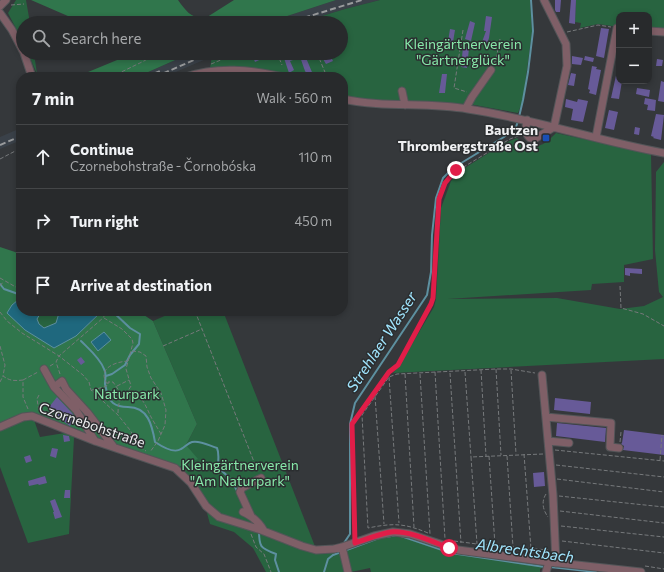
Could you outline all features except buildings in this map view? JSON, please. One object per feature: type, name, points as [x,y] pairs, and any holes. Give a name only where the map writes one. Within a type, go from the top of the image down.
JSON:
[{"type":"street","points":[[522,119],[526,133],[530,138],[536,138],[554,127],[567,66],[566,44],[544,0]]},
{"type":"street","points":[[0,13],[16,38]]},
{"type":"street","points":[[652,31],[664,32]]},
{"type":"street","points":[[596,137],[616,38]]},
{"type":"street","points":[[26,60],[30,72]]},
{"type":"street","points":[[207,72],[221,70],[261,72]]},
{"type":"street","points":[[466,108],[491,70]]},
{"type":"street","points":[[402,91],[405,105]]},
{"type":"street","points":[[348,100],[366,103],[466,108],[522,119],[664,153]]},
{"type":"street","points":[[44,369],[54,387],[76,410],[95,441]]},
{"type":"street","points":[[542,375],[556,550],[550,566]]},
{"type":"street","points":[[54,387],[62,381],[66,389],[87,412],[113,447]]},
{"type":"street","name":"Czornebohstraße","points":[[0,427],[23,417],[32,416],[95,441],[175,468],[191,483],[206,506],[219,517],[250,526]]},
{"type":"street","points":[[546,417],[611,423],[610,447],[619,448]]},
{"type":"street","points":[[548,441],[569,443]]},
{"type":"street","points":[[261,478],[242,488],[240,492],[247,514],[260,523],[261,530]]},
{"type":"street","points":[[250,526],[316,550],[343,550],[355,543],[374,536],[393,532],[410,534],[458,550],[550,566],[641,572]]},
{"type":"street","points":[[343,550],[348,572]]},
{"type":"path","points":[[3,3],[10,5],[24,4]]},
{"type":"path","points":[[560,33],[598,25],[616,28]]},
{"type":"path","points":[[463,30],[454,88],[466,91],[472,97]]},
{"type":"path","points":[[491,70],[496,59],[500,39]]},
{"type":"path","points":[[121,72],[146,60]]},
{"type":"path","points":[[201,72],[205,67],[222,60]]},
{"type":"path","points":[[280,60],[282,65]]},
{"type":"path","points":[[320,60],[325,72]]},
{"type":"path","points":[[355,543],[352,424],[389,372],[398,365],[432,301],[439,199],[442,188],[456,170],[510,139],[526,133]]},
{"type":"path","points":[[0,159],[16,151]]},
{"type":"path","points":[[0,278],[16,287]]},
{"type":"path","points":[[0,286],[4,281]]},
{"type":"path","points":[[620,286],[621,308],[643,314],[664,326]]},
{"type":"path","points":[[0,312],[22,333],[59,356],[83,375],[89,382],[91,390],[118,415],[130,430],[140,448],[149,453],[156,445],[165,425],[166,410],[161,393],[151,378],[147,367],[146,356],[140,352],[132,353]]},
{"type":"path","points":[[197,316],[261,478]]},
{"type":"path","points":[[62,381],[56,362],[59,356],[103,318],[122,329],[132,339],[133,343],[132,353],[126,369],[131,386],[128,391],[122,395],[118,406],[118,415]]},
{"type":"path","points":[[163,346],[202,329]]},
{"type":"path","points":[[0,346],[5,365],[0,382]]},
{"type":"path","points":[[108,385],[105,381],[105,372],[110,366],[118,361],[129,361]]},
{"type":"path","points":[[3,376],[14,382],[23,380],[44,369]]},
{"type":"path","points":[[496,369],[501,456]]},
{"type":"path","points":[[368,528],[362,415],[389,377],[397,374],[496,369],[511,369],[542,375]]},
{"type":"path","points":[[511,369],[516,455]]},
{"type":"path","points":[[481,370],[486,456]]},
{"type":"path","points":[[465,371],[477,544],[513,548],[556,550]]},
{"type":"path","points":[[435,372],[445,540]]},
{"type":"path","points":[[450,372],[461,543]]},
{"type":"path","points":[[420,373],[431,541]]},
{"type":"path","points":[[404,374],[414,527]]},
{"type":"path","points":[[389,377],[399,524]]},
{"type":"path","points":[[23,380],[23,397],[32,416]]},
{"type":"path","points":[[117,386],[129,380]]},
{"type":"path","points":[[91,390],[104,387],[108,385],[108,382],[114,382],[118,391],[122,395]]},
{"type":"path","points":[[128,391],[132,391],[140,397],[146,405],[149,414],[161,434]]},
{"type":"path","points":[[39,395],[37,399],[38,408],[42,419]]},
{"type":"path","points":[[375,396],[384,525]]},
{"type":"path","points":[[660,461],[662,435]]},
{"type":"path","points":[[470,457],[516,455],[549,451],[664,462]]},
{"type":"path","points":[[524,454],[531,549]]},
{"type":"path","points":[[507,455],[513,548]]},
{"type":"path","points":[[489,456],[495,546]]},
{"type":"path","points":[[550,465],[664,477]]},
{"type":"path","points":[[551,478],[664,492]]},
{"type":"path","points":[[664,507],[552,492],[546,494],[543,499],[544,511],[547,517],[554,523],[664,537]]},
{"type":"path","points":[[554,510],[664,523]]},
{"type":"path","points":[[250,526],[250,532],[256,547],[264,554],[271,572]]},
{"type":"path","points":[[555,541],[664,553]]},
{"type":"shaded area","points":[[336,0],[380,0],[322,16],[287,16]]},
{"type":"shaded area","points":[[175,60],[204,60],[176,72],[148,72]]},
{"type":"shaded area","points":[[16,130],[16,142],[0,149],[0,137]]},
{"type":"green space","points":[[16,0],[26,0],[29,16],[16,16],[16,28],[8,13]]},
{"type":"green space","points":[[31,0],[178,0],[183,7],[194,16],[68,16]]},
{"type":"green space","points":[[234,0],[336,0],[287,16],[209,16]]},
{"type":"green space","name":"Kleingärtnerverein \"Gärtnerglück\"","points":[[380,0],[530,0],[532,32],[523,100],[518,113],[469,104],[373,102],[348,97],[348,72],[273,72],[238,67],[210,68],[211,60],[348,60],[348,16],[322,16]]},
{"type":"green space","points":[[576,0],[664,0],[664,31],[652,30],[652,12],[616,12],[616,27],[598,24],[580,28],[581,23],[575,22]]},
{"type":"green space","points":[[31,60],[35,60],[36,72]]},
{"type":"green space","points":[[117,60],[175,60],[148,72],[88,72]]},
{"type":"green space","points":[[556,133],[651,154],[653,259],[624,265],[624,282],[592,284],[591,290],[447,299],[557,298],[620,309],[644,306],[663,297],[659,292],[655,250],[656,172],[664,162],[664,359],[393,373],[434,307],[436,299],[441,208],[451,181],[463,169],[503,144],[517,138],[525,147],[535,146],[546,142]]},
{"type":"green space","name":"Naturpark","points":[[0,247],[16,252],[16,302],[12,305],[16,322],[76,336],[97,316],[146,316],[153,321],[197,424],[186,445],[198,459],[178,467],[114,445],[34,413],[0,424]]},
{"type":"green space","points":[[39,316],[58,316],[56,323],[44,328],[39,324],[37,319]]},
{"type":"green space","name":"Kleingärtnerverein \"Am Naturpark\"","points":[[164,316],[225,316],[316,549],[220,516],[208,505],[178,467],[186,445],[197,424],[153,321]]},
{"type":"green space","points":[[33,417],[40,437],[71,432],[74,438],[69,534],[28,543],[0,467],[0,429],[23,419]]},
{"type":"green space","points":[[207,513],[316,552],[393,533],[541,565],[542,568],[540,569],[540,572],[371,572],[370,568],[351,572],[266,572],[253,548],[234,532],[210,524]]},
{"type":"water","points":[[16,302],[16,316],[39,316],[37,319],[39,324],[44,328],[56,323],[58,316],[97,316],[76,336],[54,348],[25,330],[7,313]]},
{"type":"water","points":[[104,332],[111,340],[98,351],[91,342]]},
{"type":"waterway","name":"Strehlaer Wasser","points":[[519,117],[528,72],[533,31],[531,0]]},
{"type":"waterway","name":"Strehlaer Wasser","points":[[344,543],[350,534],[350,424],[355,403],[427,295],[431,272],[432,235],[436,198],[443,178],[453,168],[504,137],[516,127],[518,121]]},
{"type":"waterway","points":[[0,284],[4,289],[16,293]]},
{"type":"waterway","points":[[106,376],[112,374],[125,365],[130,355],[139,344],[140,334],[130,328],[117,316]]},
{"type":"waterway","points":[[81,341],[100,361],[106,376],[106,389],[113,403],[120,406],[135,408],[145,414],[150,423],[155,442],[168,449],[175,451],[195,442],[202,442],[217,448],[219,467],[229,477],[238,493]]},
{"type":"waterway","points":[[259,530],[259,540],[262,546],[276,554],[275,560],[279,572]]},
{"type":"waterway","name":"Albrechtsbach","points":[[385,537],[398,535],[451,553],[545,567]]},
{"type":"waterway","name":"Albrechtsbach","points":[[324,572],[328,559],[333,555],[379,538]]},
{"type":"waterway","name":"Albrechtsbach","points":[[550,567],[596,572]]},
{"type":"railway","points":[[310,16],[362,0]]},
{"type":"railway","points":[[166,72],[194,60]]},
{"type":"railway","points":[[0,145],[16,138]]},
{"type":"place","name":"Bautzen Thrombergstraße Ost","points":[[546,138]]},
{"type":"route","points":[[449,548],[410,534],[393,532],[374,536],[355,543],[352,424],[389,372],[398,365],[431,304],[433,298],[439,199],[442,188],[456,170]]}]
